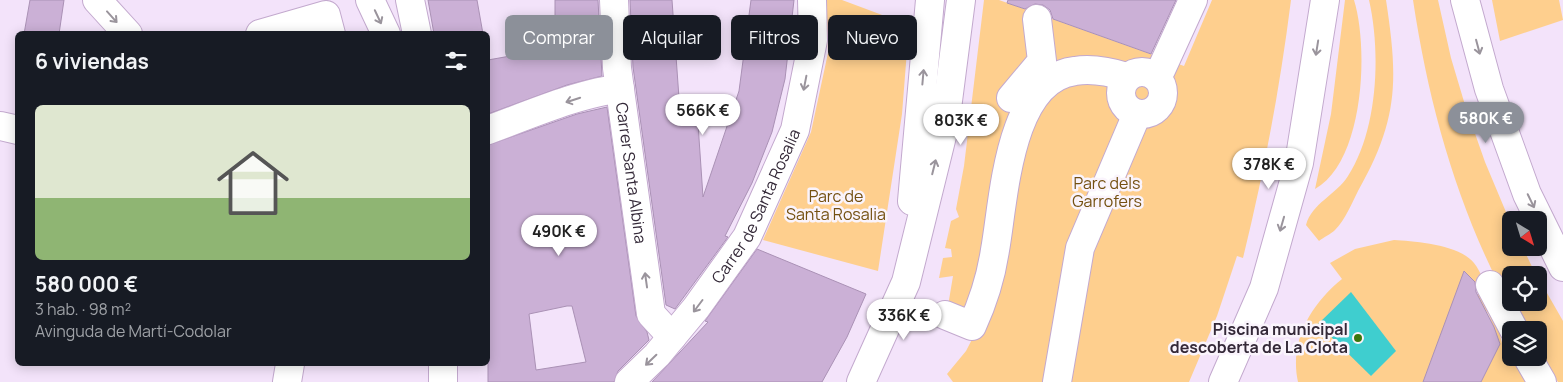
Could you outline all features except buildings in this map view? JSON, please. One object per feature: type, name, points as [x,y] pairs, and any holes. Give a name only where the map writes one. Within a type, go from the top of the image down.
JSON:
[{"type":"street","points":[[97,0],[125,31]]},
{"type":"street","points":[[370,0],[385,31]]},
{"type":"street","points":[[410,0],[416,31]]},
{"type":"street","name":"Carrer Santa Albina","points":[[614,0],[617,68],[651,314],[672,337]]},
{"type":"street","name":"Carrer de Santa Rosalia","points":[[629,382],[657,355],[696,308],[747,237],[795,130],[813,40],[812,0]]},
{"type":"street","points":[[906,282],[930,0]]},
{"type":"street","points":[[861,382],[906,282],[945,124],[961,0]]},
{"type":"street","points":[[1155,76],[1161,70],[1193,0]]},
{"type":"street","points":[[1223,382],[1264,288],[1299,163],[1325,0]]},
{"type":"street","points":[[1465,0],[1489,89],[1527,194],[1563,267]]},
{"type":"street","points":[[270,31],[326,15],[331,31]]},
{"type":"street","points":[[1011,149],[1006,141],[1011,98],[1042,61],[1037,19]]},
{"type":"street","points":[[945,315],[972,326],[977,316],[989,282],[1007,163],[1031,102],[1047,84],[1059,76],[1074,70],[1127,77],[1138,72],[1155,76],[1162,85],[1162,102],[1154,111],[1137,114],[1125,107],[1122,102],[1121,89],[1127,77]]},
{"type":"street","points":[[490,129],[599,92],[620,89]]},
{"type":"street","points":[[1057,382],[1080,248],[1137,114]]},
{"type":"street","points":[[0,126],[15,129]]},
{"type":"street","points":[[1490,285],[1509,321]]},
{"type":"street","points":[[286,382],[290,366]]},
{"type":"street","points":[[443,366],[443,382]]},
{"type":"street","points":[[1533,366],[1542,382]]},
{"type":"green space","name":"Parc de Santa Rosalia","points":[[826,0],[842,0],[882,15],[828,15],[828,53]]},
{"type":"green space","name":"Parc dels Garrofers","points":[[984,0],[999,0],[1184,66],[1212,0],[1291,0],[1271,130],[1243,258],[1237,256],[1217,316],[1189,382],[953,382],[947,374],[966,351],[983,318],[948,306],[953,276],[939,278],[943,258],[952,257],[951,249],[945,248],[951,221],[959,217],[956,209],[964,166]]},
{"type":"green space","points":[[1345,0],[1354,0],[1359,21],[1361,74],[1359,102],[1353,130],[1344,155],[1331,175],[1315,189],[1331,114]]},
{"type":"green space","points":[[1369,0],[1386,0],[1393,76],[1388,120],[1371,165],[1345,216],[1335,230],[1319,241],[1306,225],[1309,217],[1348,176],[1366,136],[1371,114],[1376,66],[1373,21]]},
{"type":"green space","points":[[1413,0],[1438,0],[1451,58],[1465,105],[1485,162],[1506,211],[1502,211],[1502,256],[1527,256],[1532,266],[1502,266],[1502,291],[1483,251],[1452,170],[1429,87]]},
{"type":"green space","points":[[1492,0],[1559,0],[1563,20],[1500,41]]},
{"type":"green space","name":"Parc de Santa Rosalia","points":[[828,53],[828,60],[906,60],[902,114],[878,271],[763,240],[811,132]]},
{"type":"green space","points":[[1394,240],[1413,241],[1448,248],[1467,257],[1474,263],[1488,290],[1502,343],[1502,366],[1523,366],[1526,382],[1481,382],[1500,344],[1489,315],[1477,297],[1481,287],[1464,273],[1423,382],[1298,382],[1297,352],[1305,324],[1321,300],[1342,279],[1330,263],[1355,249]]},
{"type":"green space","points":[[1547,293],[1563,321],[1563,382],[1558,382],[1547,366],[1547,321],[1518,321],[1513,311],[1547,311]]},
{"type":"shaded area","name":"Piscina municipal descoberta de La Clota","points":[[1351,292],[1396,351],[1371,376],[1318,324]]},
{"type":"place","name":"Piscina municipal descoberta de La Clota","points":[[1358,338]]}]
